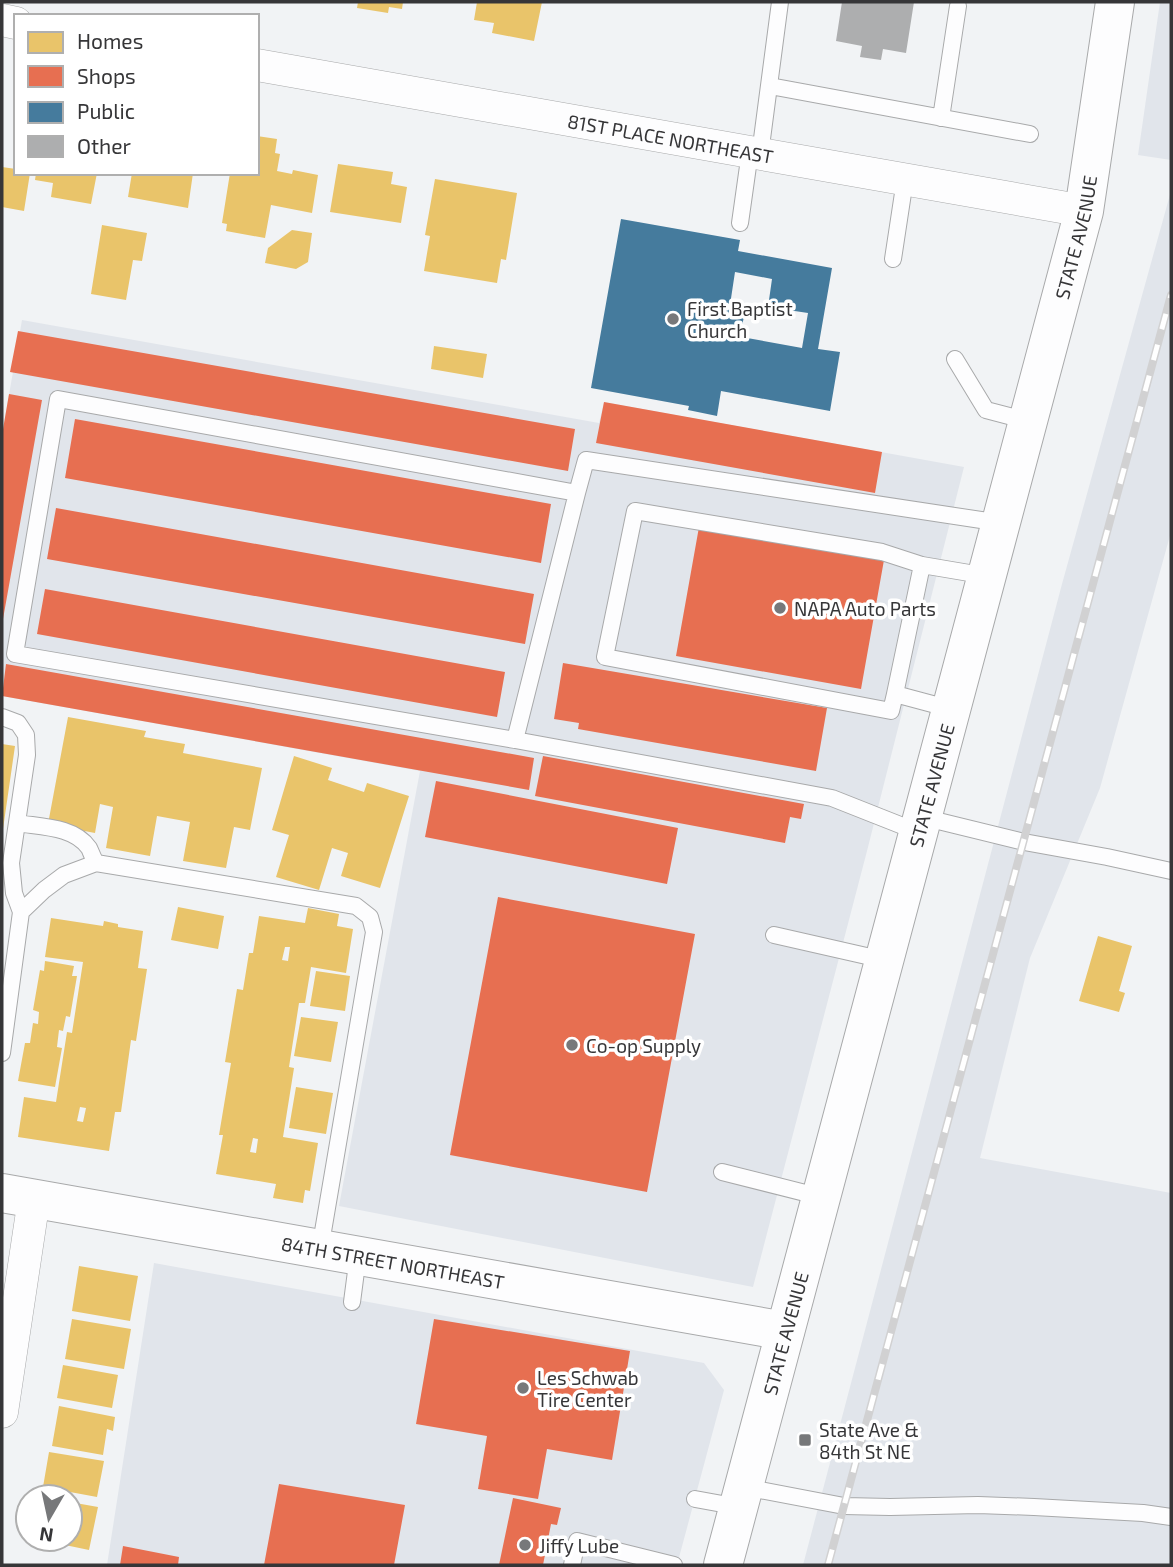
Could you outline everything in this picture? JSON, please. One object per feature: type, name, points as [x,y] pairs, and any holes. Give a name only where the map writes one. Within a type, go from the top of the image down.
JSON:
[{"type":"main road","name":"STATE AVENUE","points":[[723,1565],[1084,211],[1115,2]]},
{"type":"main road","name":"84TH STREET NORTHEAST","points":[[18,1196],[785,1331]]},
{"type":"street","name":"81ST PLACE NORTHEAST","points":[[259,65],[1084,211]]},
{"type":"street","points":[[2,1412],[18,1196]]},
{"type":"lane","points":[[740,223],[770,86],[780,2]]},
{"type":"lane","points":[[941,118],[958,6]]},
{"type":"lane","points":[[770,86],[1030,134]]},
{"type":"lane","points":[[893,259],[905,180]]},
{"type":"lane","points":[[955,359],[986,410],[1028,421]]},
{"type":"lane","points":[[577,493],[58,399],[15,654],[832,798],[920,824],[1171,871]]},
{"type":"lane","points":[[515,740],[586,460],[1001,523]]},
{"type":"lane","points":[[922,565],[891,711],[605,657],[635,512],[882,552],[922,565],[987,576]]},
{"type":"lane","points":[[895,694],[951,709]]},
{"type":"lane","points":[[2,717],[18,723],[26,734],[27,755],[11,863],[21,912],[2,1053]]},
{"type":"lane","points":[[17,823],[65,831],[78,837],[88,847],[96,863]]},
{"type":"lane","points":[[21,912],[64,875],[96,863],[356,906],[370,917],[374,932],[320,1250]]},
{"type":"lane","points":[[774,935],[884,960]]},
{"type":"lane","points":[[722,1172],[821,1197]]},
{"type":"lane","points":[[352,1302],[358,1256]]},
{"type":"lane","points":[[695,1499],[741,1497],[844,1506],[1020,1506],[1171,1517]]},
{"type":"lane","points":[[572,1565],[577,1541],[674,1565]]},
{"type":"shaded area","points":[[1160,2],[1171,2],[1171,160],[1138,155]]},
{"type":"shaded area","points":[[1171,191],[1171,532],[1100,788],[1030,958],[980,1158],[1171,1193],[1171,1565],[803,1565],[1062,584]]},
{"type":"shaded area","points":[[22,320],[599,423],[604,402],[964,467],[753,1287],[339,1206],[420,771],[2,696],[2,435]]},
{"type":"shaded area","points":[[154,1263],[704,1363],[724,1390],[677,1565],[107,1565]]},
{"type":"building: Homes","points":[[358,2],[403,2],[402,9],[389,7],[388,13],[357,8]]},
{"type":"building: Homes","points":[[477,2],[542,2],[534,41],[492,33],[494,23],[474,20]]},
{"type":"building: Homes","points":[[259,136],[277,139],[275,153],[280,154],[277,171],[292,174],[293,170],[318,175],[312,213],[271,205],[265,238],[226,231],[227,224],[222,223],[230,175],[259,175]]},
{"type":"building: Homes","points":[[338,164],[393,172],[391,184],[407,187],[401,223],[330,212]]},
{"type":"building: Homes","points":[[2,167],[14,169],[14,175],[30,175],[24,211],[2,207]]},
{"type":"building: Homes","points":[[36,175],[97,175],[91,204],[51,197],[53,183],[35,180]]},
{"type":"building: Homes","points":[[132,175],[193,175],[188,208],[128,197]]},
{"type":"building: Homes","points":[[435,179],[517,193],[506,260],[501,259],[497,283],[424,271],[430,236],[425,235]]},
{"type":"building: Homes","points":[[102,225],[147,233],[142,261],[133,260],[126,300],[91,294]]},
{"type":"building: Homes","points":[[292,230],[312,233],[308,262],[296,269],[265,263],[268,248]]},
{"type":"building: Homes","points":[[434,346],[487,354],[483,378],[431,369]]},
{"type":"building: Homes","points":[[68,717],[146,731],[144,737],[185,744],[183,753],[262,768],[250,830],[234,827],[226,868],[183,861],[190,822],[157,816],[150,856],[106,848],[113,807],[100,804],[95,833],[48,824]]},
{"type":"building: Homes","points":[[2,744],[15,746],[3,829],[2,829]]},
{"type":"building: Homes","points":[[294,756],[332,768],[328,780],[364,792],[367,783],[409,796],[380,888],[341,876],[348,853],[332,848],[319,890],[276,877],[289,835],[272,830]]},
{"type":"building: Homes","points":[[178,907],[224,916],[218,949],[171,940]]},
{"type":"building: Homes","points":[[308,908],[339,914],[337,926],[353,929],[346,973],[311,967],[305,1003],[299,1003],[289,1067],[294,1068],[283,1137],[318,1143],[310,1191],[305,1190],[303,1203],[273,1198],[276,1184],[216,1174],[223,1135],[219,1135],[231,1063],[225,1062],[237,989],[243,990],[259,916],[305,923]],"holes":[[[285,947],[290,947],[288,961],[282,960]],[[253,1138],[258,1139],[256,1153],[250,1152]]]},
{"type":"building: Homes","points":[[51,918],[103,926],[104,921],[118,924],[118,927],[143,931],[138,968],[147,969],[136,1041],[131,1040],[121,1112],[115,1112],[109,1151],[18,1137],[24,1097],[56,1102],[67,1032],[72,1033],[83,962],[45,957]],"holes":[[[80,1107],[86,1108],[83,1122],[77,1121]]]},
{"type":"building: Homes","points":[[1098,936],[1132,946],[1119,991],[1125,993],[1119,1012],[1079,1001]]},
{"type":"building: Homes","points":[[45,961],[74,966],[72,976],[77,976],[70,1017],[66,1016],[63,1031],[59,1030],[57,1047],[62,1048],[55,1087],[18,1081],[25,1043],[30,1043],[33,1023],[38,1024],[39,1012],[33,1010],[40,970],[44,971]]},
{"type":"building: Homes","points":[[316,971],[350,976],[345,1011],[310,1006]]},
{"type":"building: Homes","points":[[301,1017],[338,1022],[331,1062],[294,1056]]},
{"type":"building: Homes","points":[[296,1087],[333,1093],[326,1134],[289,1128]]},
{"type":"building: Homes","points":[[79,1266],[138,1276],[130,1321],[72,1311]]},
{"type":"building: Homes","points":[[72,1319],[131,1329],[124,1369],[65,1359]]},
{"type":"building: Homes","points":[[63,1365],[118,1375],[112,1408],[57,1398]]},
{"type":"building: Homes","points":[[59,1406],[115,1417],[113,1431],[107,1429],[103,1455],[52,1446]]},
{"type":"building: Homes","points":[[49,1452],[104,1461],[97,1497],[84,1495],[84,1483],[44,1483]]},
{"type":"building: Homes","points":[[84,1504],[98,1507],[89,1550],[84,1549]]},
{"type":"building: Shops","points":[[18,331],[575,429],[568,471],[10,372]]},
{"type":"building: Shops","points":[[9,394],[42,400],[2,619],[2,435]]},
{"type":"building: Shops","points":[[604,402],[882,452],[875,493],[596,443]]},
{"type":"building: Shops","points":[[75,419],[551,504],[541,563],[65,478]]},
{"type":"building: Shops","points":[[56,508],[534,594],[525,644],[47,559]]},
{"type":"building: Shops","name":"NAPA Auto Parts","points":[[699,527],[884,560],[861,689],[676,656]]},
{"type":"building: Shops","points":[[45,589],[505,672],[497,717],[37,634]]},
{"type":"building: Shops","points":[[563,663],[827,708],[816,771],[578,729],[579,723],[554,719]]},
{"type":"building: Shops","points":[[6,664],[534,758],[529,790],[2,696]]},
{"type":"building: Shops","points":[[543,756],[804,804],[801,819],[790,817],[785,843],[535,796]]},
{"type":"building: Shops","points":[[436,781],[678,828],[667,884],[425,837]]},
{"type":"building: Shops","name":"Co-op Supply","points":[[498,897],[695,934],[647,1192],[450,1155]]},
{"type":"building: Shops","name":"Les Schwab Tire Center","points":[[434,1319],[630,1351],[612,1460],[547,1449],[538,1499],[478,1489],[487,1436],[416,1424]]},
{"type":"building: Shops","points":[[279,1484],[405,1505],[394,1565],[264,1565]]},
{"type":"building: Shops","name":"Jiffy Lube","points":[[513,1498],[561,1508],[557,1525],[551,1524],[543,1565],[499,1565]]},
{"type":"building: Shops","points":[[123,1546],[179,1557],[178,1565],[120,1565]]},
{"type":"building: Public","name":"First Baptist Church","points":[[621,219],[740,240],[738,251],[832,268],[818,349],[840,352],[830,411],[721,391],[717,416],[688,410],[689,406],[591,388]],"holes":[[[735,272],[772,279],[768,307],[808,313],[802,348],[725,334],[727,324],[742,326],[746,307],[730,305]]]},
{"type":"building: Other","points":[[842,2],[914,2],[906,53],[883,49],[881,60],[860,57],[862,46],[836,41]]},
{"type":"railway","points":[[828,1565],[1171,295]]},
{"type":"place","name":"First Baptist Church","points":[[673,319]]},
{"type":"place","name":"NAPA Auto Parts","points":[[780,608]]},
{"type":"place","name":"Co-op Supply","points":[[572,1045]]},
{"type":"place","name":"Les Schwab Tire Center","points":[[523,1388]]},
{"type":"place","name":"State Ave & 84th St NE","points":[[805,1440]]},
{"type":"place","name":"Jiffy Lube","points":[[525,1545]]}]
